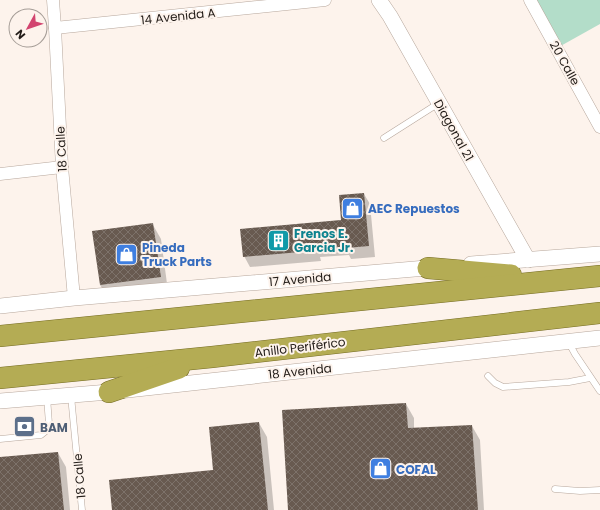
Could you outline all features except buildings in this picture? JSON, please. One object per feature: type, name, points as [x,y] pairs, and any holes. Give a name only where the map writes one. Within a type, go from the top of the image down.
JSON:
[{"type":"highway","points":[[428,268],[562,279]]},
{"type":"highway","points":[[0,336],[600,276]]},
{"type":"highway","name":"Anillo Periférico","points":[[0,378],[212,357],[600,312]]},
{"type":"highway","points":[[109,392],[212,357]]},
{"type":"street","name":"18 Calle","points":[[53,0],[62,167],[74,298]]},
{"type":"street","name":"14 Avenida A","points":[[55,28],[325,0]]},
{"type":"street","name":"Diagonal 21","points":[[379,0],[390,16],[528,260]]},
{"type":"street","name":"20 Calle","points":[[530,0],[600,127]]},
{"type":"street","points":[[0,174],[62,167]]},
{"type":"street","name":"17 Avenida","points":[[0,306],[74,298],[600,254]]},
{"type":"street","name":"18 Avenida","points":[[0,401],[109,392],[600,338]]},
{"type":"lane","points":[[384,138],[439,103]]},
{"type":"lane","points":[[568,341],[590,378],[600,391]]},
{"type":"lane","points":[[488,376],[495,384],[503,387],[569,382],[590,378]]},
{"type":"lane","name":"18 Calle","points":[[71,395],[82,510]]},
{"type":"lane","points":[[0,439],[41,435],[46,431],[49,424],[47,397]]},
{"type":"lane","points":[[555,489],[580,491],[600,490]]},
{"type":"green space","points":[[530,0],[600,0],[600,24],[557,48]]},
{"type":"place","name":"AEC Repuestos","points":[[353,208]]},
{"type":"place","name":"Frenos E. Garcia Jr.","points":[[278,240]]},
{"type":"place","name":"Pineda Truck Parts","points":[[126,254]]},
{"type":"place","name":"BAM","points":[[24,427]]},
{"type":"place","name":"COFAL","points":[[381,469]]}]
